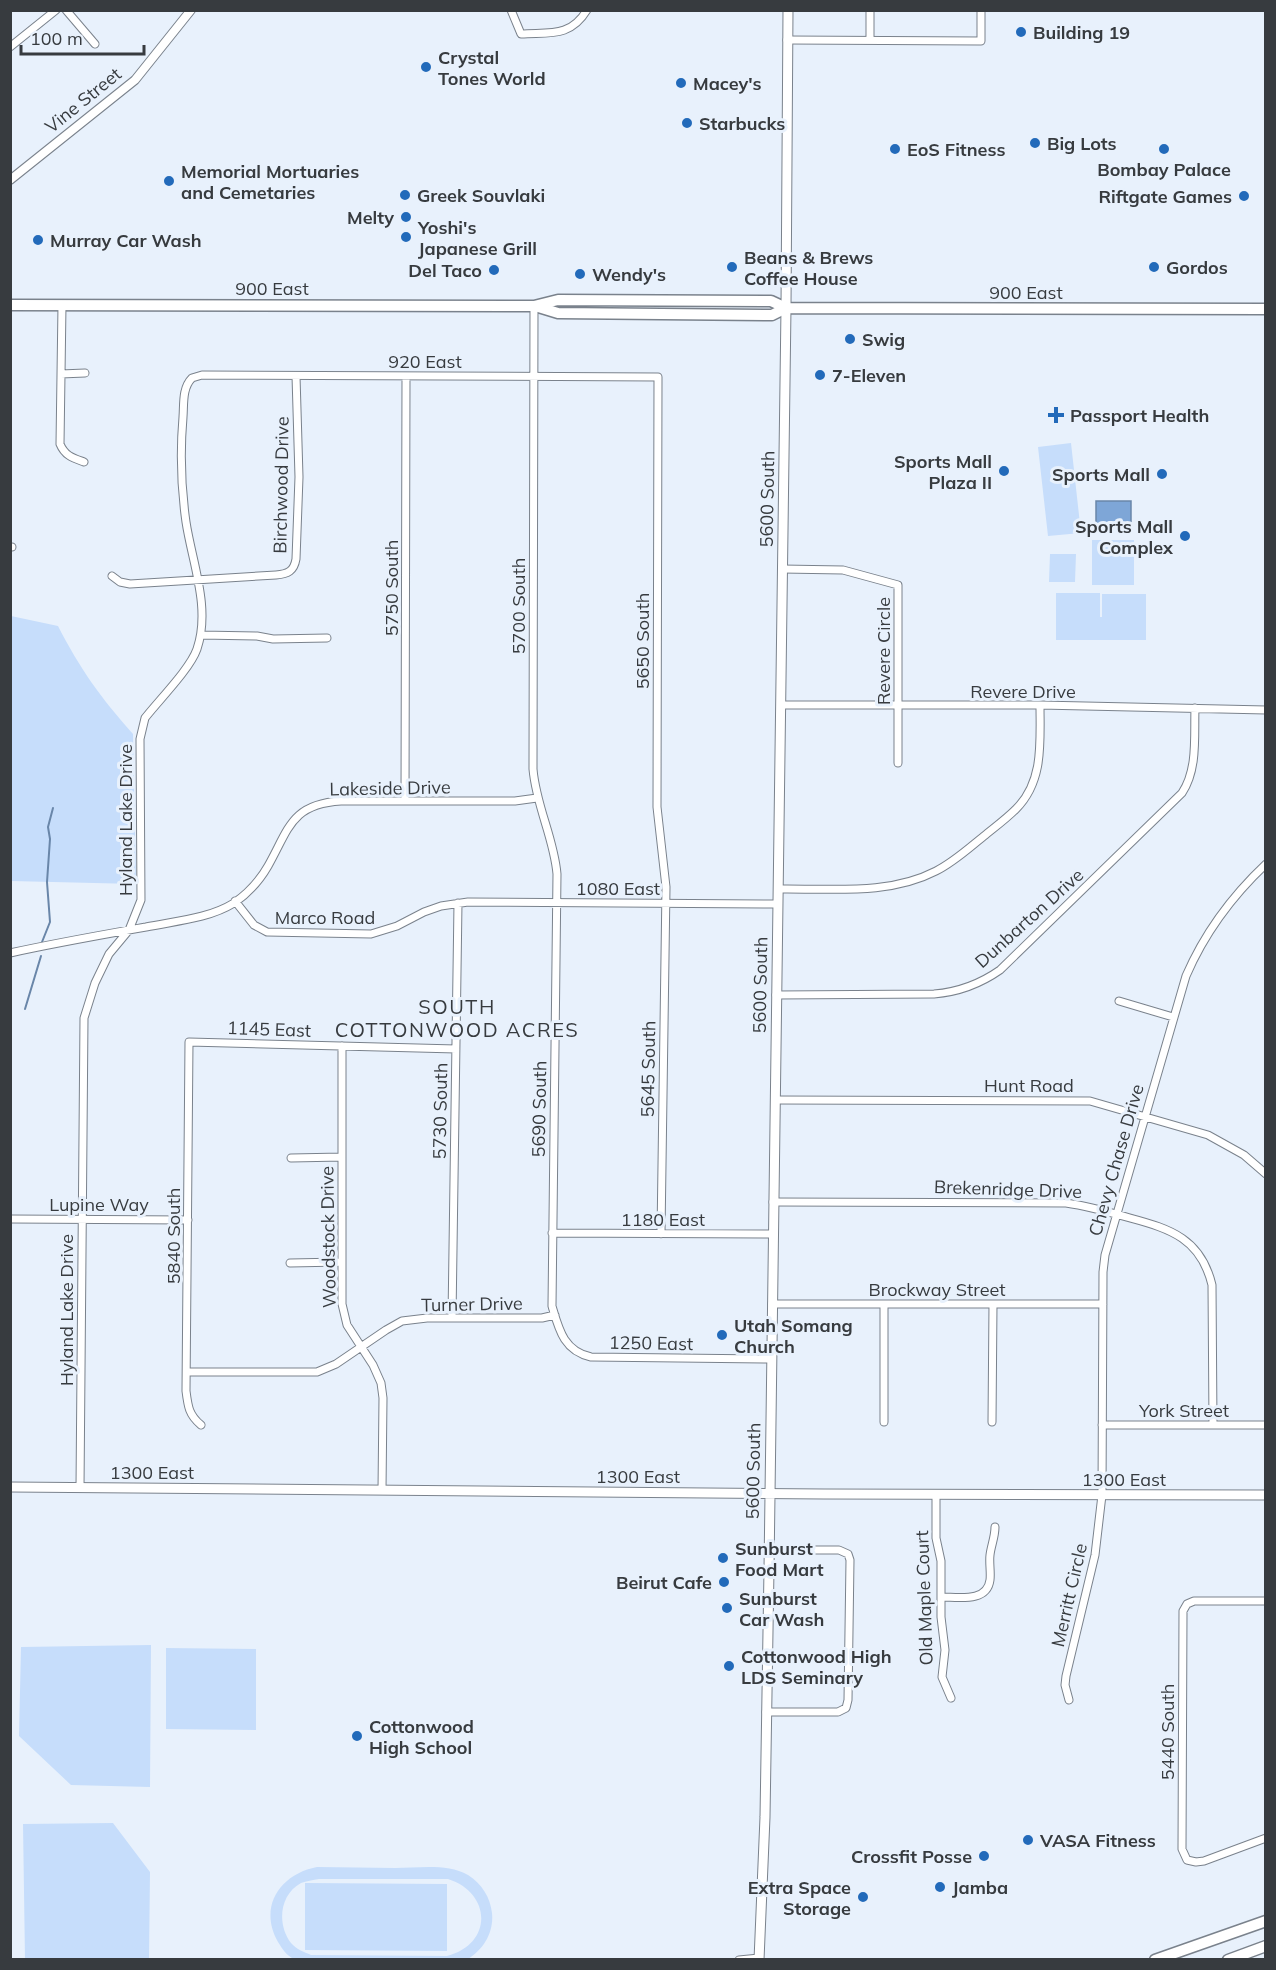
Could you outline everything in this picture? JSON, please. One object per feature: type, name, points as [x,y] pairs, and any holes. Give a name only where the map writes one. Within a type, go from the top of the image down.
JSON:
[{"type":"main road","name":"5600 South","points":[[759,1959],[765,1817],[769,1550],[788,10]]},
{"type":"main road","name":"900 East","points":[[10,305],[534,306],[558,300],[771,301],[786,308],[1266,309]]},
{"type":"main road","name":"1300 East","points":[[10,1487],[1266,1496]]},
{"type":"main road","points":[[1155,1959],[1266,1921]]},
{"type":"main road","points":[[1228,1959],[1266,1946]]},
{"type":"street","points":[[10,47],[56,10]]},
{"type":"street","points":[[66,10],[95,44]]},
{"type":"street","name":"Vine Street","points":[[10,180],[135,80],[191,10]]},
{"type":"street","points":[[511,10],[521,33],[555,33],[566,30],[581,19],[587,10]]},
{"type":"street","points":[[870,10],[870,40]]},
{"type":"street","points":[[787,40],[981,41],[981,10]]},
{"type":"street","points":[[62,305],[60,444],[68,456],[84,462]]},
{"type":"street","name":"5700 South","points":[[534,306],[533,769],[537,798],[555,856],[557,903]]},
{"type":"street","points":[[61,374],[85,374]]},
{"type":"street","name":"920 East","points":[[192,378],[202,375],[658,377]]},
{"type":"street","name":"Birchwood Drive","points":[[112,576],[120,582],[130,584],[285,574],[293,567],[299,477],[296,376]]},
{"type":"street","name":"5750 South","points":[[405,801],[406,376]]},
{"type":"street","name":"5650 South","points":[[658,377],[657,788],[658,823],[666,874],[666,904]]},
{"type":"street","name":"Hyland Lake Drive","points":[[80,1488],[84,1018],[88,1000],[102,967],[118,942],[129,930],[141,900],[141,728],[145,718],[193,659],[201,635],[201,612],[182,478],[185,388],[192,378]]},
{"type":"street","name":"Revere Circle","points":[[782,569],[843,570],[898,585],[898,763]]},
{"type":"street","points":[[201,635],[257,636],[273,639],[327,638]]},
{"type":"street","name":"Revere Drive","points":[[781,705],[1040,705],[1266,710]]},
{"type":"street","points":[[778,889],[873,888],[895,885],[927,876],[956,859],[1015,810],[1030,790],[1039,760],[1040,705]]},
{"type":"street","name":"Dunbarton Drive","points":[[776,995],[946,993],[969,987],[1000,970],[1182,794],[1189,782],[1192,769],[1195,708]]},
{"type":"street","name":"Lakeside Drive","points":[[10,954],[200,916],[224,908],[235,902],[267,868],[285,831],[294,819],[304,811],[330,802],[516,801],[537,798]]},
{"type":"street","name":"Chevy Chase Drive","points":[[1102,1495],[1104,1262],[1116,1214],[1186,976],[1211,927],[1238,891],[1266,864]]},
{"type":"street","name":"Marco Road","points":[[235,902],[254,925],[267,932],[357,935],[384,931],[424,912],[458,903]]},
{"type":"street","name":"1080 East","points":[[458,903],[778,904]]},
{"type":"street","name":"5730 South","points":[[452,1318],[458,903]]},
{"type":"street","name":"5690 South","points":[[555,1315],[551,1298],[557,903]]},
{"type":"street","name":"5645 South","points":[[662,1234],[666,904]]},
{"type":"street","points":[[1119,1001],[1173,1017]]},
{"type":"street","name":"1145 East","points":[[189,1042],[456,1049]]},
{"type":"street","name":"5840 South","points":[[189,1042],[188,1408],[193,1418],[201,1425]]},
{"type":"street","name":"Woodstock Drive","points":[[342,1046],[342,1304],[347,1325],[373,1365],[381,1383],[383,1398],[382,1490]]},
{"type":"street","name":"Hunt Road","points":[[775,1100],[1076,1100],[1097,1102],[1195,1130],[1214,1138],[1244,1155],[1266,1174]]},
{"type":"street","points":[[291,1158],[342,1157]]},
{"type":"street","name":"Brekenridge Drive","points":[[773,1202],[1052,1202],[1079,1204],[1166,1228],[1181,1236],[1194,1248],[1207,1269],[1213,1293],[1213,1425]]},
{"type":"street","name":"Lupine Way","points":[[10,1219],[188,1220]]},
{"type":"street","name":"1180 East","points":[[552,1233],[773,1234]]},
{"type":"street","points":[[291,1263],[341,1262]]},
{"type":"street","name":"Brockway Street","points":[[772,1304],[1103,1304]]},
{"type":"street","points":[[884,1304],[884,1422]]},
{"type":"street","points":[[993,1304],[993,1422]]},
{"type":"street","name":"Turner Drive","points":[[187,1372],[317,1372],[336,1364],[402,1321],[427,1318],[542,1318],[555,1315]]},
{"type":"street","name":"1250 East","points":[[555,1315],[565,1342],[581,1355],[771,1359]]},
{"type":"street","name":"York Street","points":[[1102,1425],[1266,1425]]},
{"type":"street","name":"Old Maple Court","points":[[936,1494],[936,1538],[941,1561],[941,1622],[945,1650],[942,1677],[951,1698]]},
{"type":"street","name":"Merritt Circle","points":[[1069,1700],[1065,1685],[1066,1676],[1095,1555],[1102,1495]]},
{"type":"street","points":[[941,1598],[972,1597],[985,1592],[990,1582],[990,1556],[995,1527]]},
{"type":"street","points":[[766,1712],[838,1712],[846,1708],[848,1700],[850,1560],[848,1554],[839,1550],[769,1550]]},
{"type":"street","name":"5440 South","points":[[1266,1601],[1197,1601],[1187,1604],[1182,1614],[1183,1853],[1187,1860],[1204,1861],[1266,1838]]},
{"type":"street","points":[[739,1959],[759,1959]]},
{"type":"shaded area","points":[[1071,443],[1081,533],[1048,536],[1038,447]]},
{"type":"shaded area","points":[[1092,540],[1134,540],[1134,585],[1092,585]]},
{"type":"shaded area","points":[[1050,554],[1076,554],[1075,582],[1049,582]]},
{"type":"shaded area","points":[[1056,593],[1100,593],[1100,617],[1102,617],[1102,594],[1146,594],[1146,640],[1056,640]]},
{"type":"shaded area","points":[[11,616],[58,626],[92,683],[133,734],[136,884],[11,881]]},
{"type":"shaded area","points":[[151,1645],[150,1787],[71,1785],[19,1736],[21,1647]]},
{"type":"shaded area","points":[[166,1648],[256,1649],[256,1730],[166,1729]]},
{"type":"shaded area","points":[[113,1823],[150,1872],[149,1959],[25,1959],[23,1824]]},
{"type":"shaded area","points":[[317,1867],[432,1867],[460,1871],[477,1882],[487,1896],[492,1913],[490,1933],[479,1950],[468,1959],[294,1959],[278,1942],[272,1929],[270,1916],[276,1894],[292,1877]],"holes":[[[319,1879],[448,1879],[473,1895],[479,1906],[481,1918],[479,1930],[473,1941],[462,1950],[447,1956],[311,1955],[293,1945],[284,1928],[282,1919],[284,1903],[294,1888],[303,1882]]]},
{"type":"shaded area","points":[[305,1883],[447,1884],[447,1951],[305,1950]]},
{"type":"water","points":[[1096,501],[1131,501],[1131,524],[1096,524]]},
{"type":"waterway","points":[[42,942],[50,922],[47,882],[50,839],[48,827],[53,808]]},
{"type":"waterway","points":[[25,1009],[41,956]]},
{"type":"place","name":"Building 19","points":[[1021,32]]},
{"type":"place","name":"Crystal Tones World","points":[[426,67]]},
{"type":"place","name":"Macey's","points":[[681,83]]},
{"type":"place","name":"Starbucks","points":[[687,123]]},
{"type":"place","name":"Big Lots","points":[[1035,143]]},
{"type":"place","name":"EoS Fitness","points":[[895,149]]},
{"type":"place","name":"Bombay Palace","points":[[1164,149]]},
{"type":"place","name":"Memorial Mortuaries and Cemetaries","points":[[169,181]]},
{"type":"place","name":"Greek Souvlaki","points":[[405,195]]},
{"type":"place","name":"Riftgate Games","points":[[1244,196]]},
{"type":"place","name":"Melty","points":[[406,217]]},
{"type":"place","name":"Yoshi's Japanese Grill","points":[[406,237]]},
{"type":"place","name":"Murray Car Wash","points":[[38,240]]},
{"type":"place","name":"Beans & Brews Coffee House","points":[[732,267]]},
{"type":"place","name":"Gordos","points":[[1154,267]]},
{"type":"place","name":"Del Taco","points":[[494,270]]},
{"type":"place","name":"Wendy's","points":[[580,274]]},
{"type":"place","name":"Swig","points":[[850,339]]},
{"type":"place","name":"7-Eleven","points":[[820,375]]},
{"type":"place","name":"Passport Health","points":[[1056,415]]},
{"type":"place","name":"Sports Mall Plaza II","points":[[1004,471]]},
{"type":"place","name":"Sports Mall","points":[[1162,474]]},
{"type":"place","name":"Sports Mall Complex","points":[[1185,536]]},
{"type":"place","name":"Utah Somang Church","points":[[722,1335]]},
{"type":"place","name":"Sunburst Food Mart","points":[[723,1558]]},
{"type":"place","name":"Beirut Cafe","points":[[724,1582]]},
{"type":"place","name":"Sunburst Car Wash","points":[[727,1608]]},
{"type":"place","name":"Cottonwood High LDS Seminary","points":[[729,1666]]},
{"type":"place","name":"Cottonwood High School","points":[[357,1736]]},
{"type":"place","name":"VASA Fitness","points":[[1028,1840]]},
{"type":"place","name":"Crossfit Posse","points":[[984,1856]]},
{"type":"place","name":"Jamba","points":[[940,1887]]},
{"type":"place","name":"Extra Space Storage","points":[[863,1897]]},
{"type":"district","name":"SOUTH COTTONWOOD ACRES","points":[[457,1018]]}]
